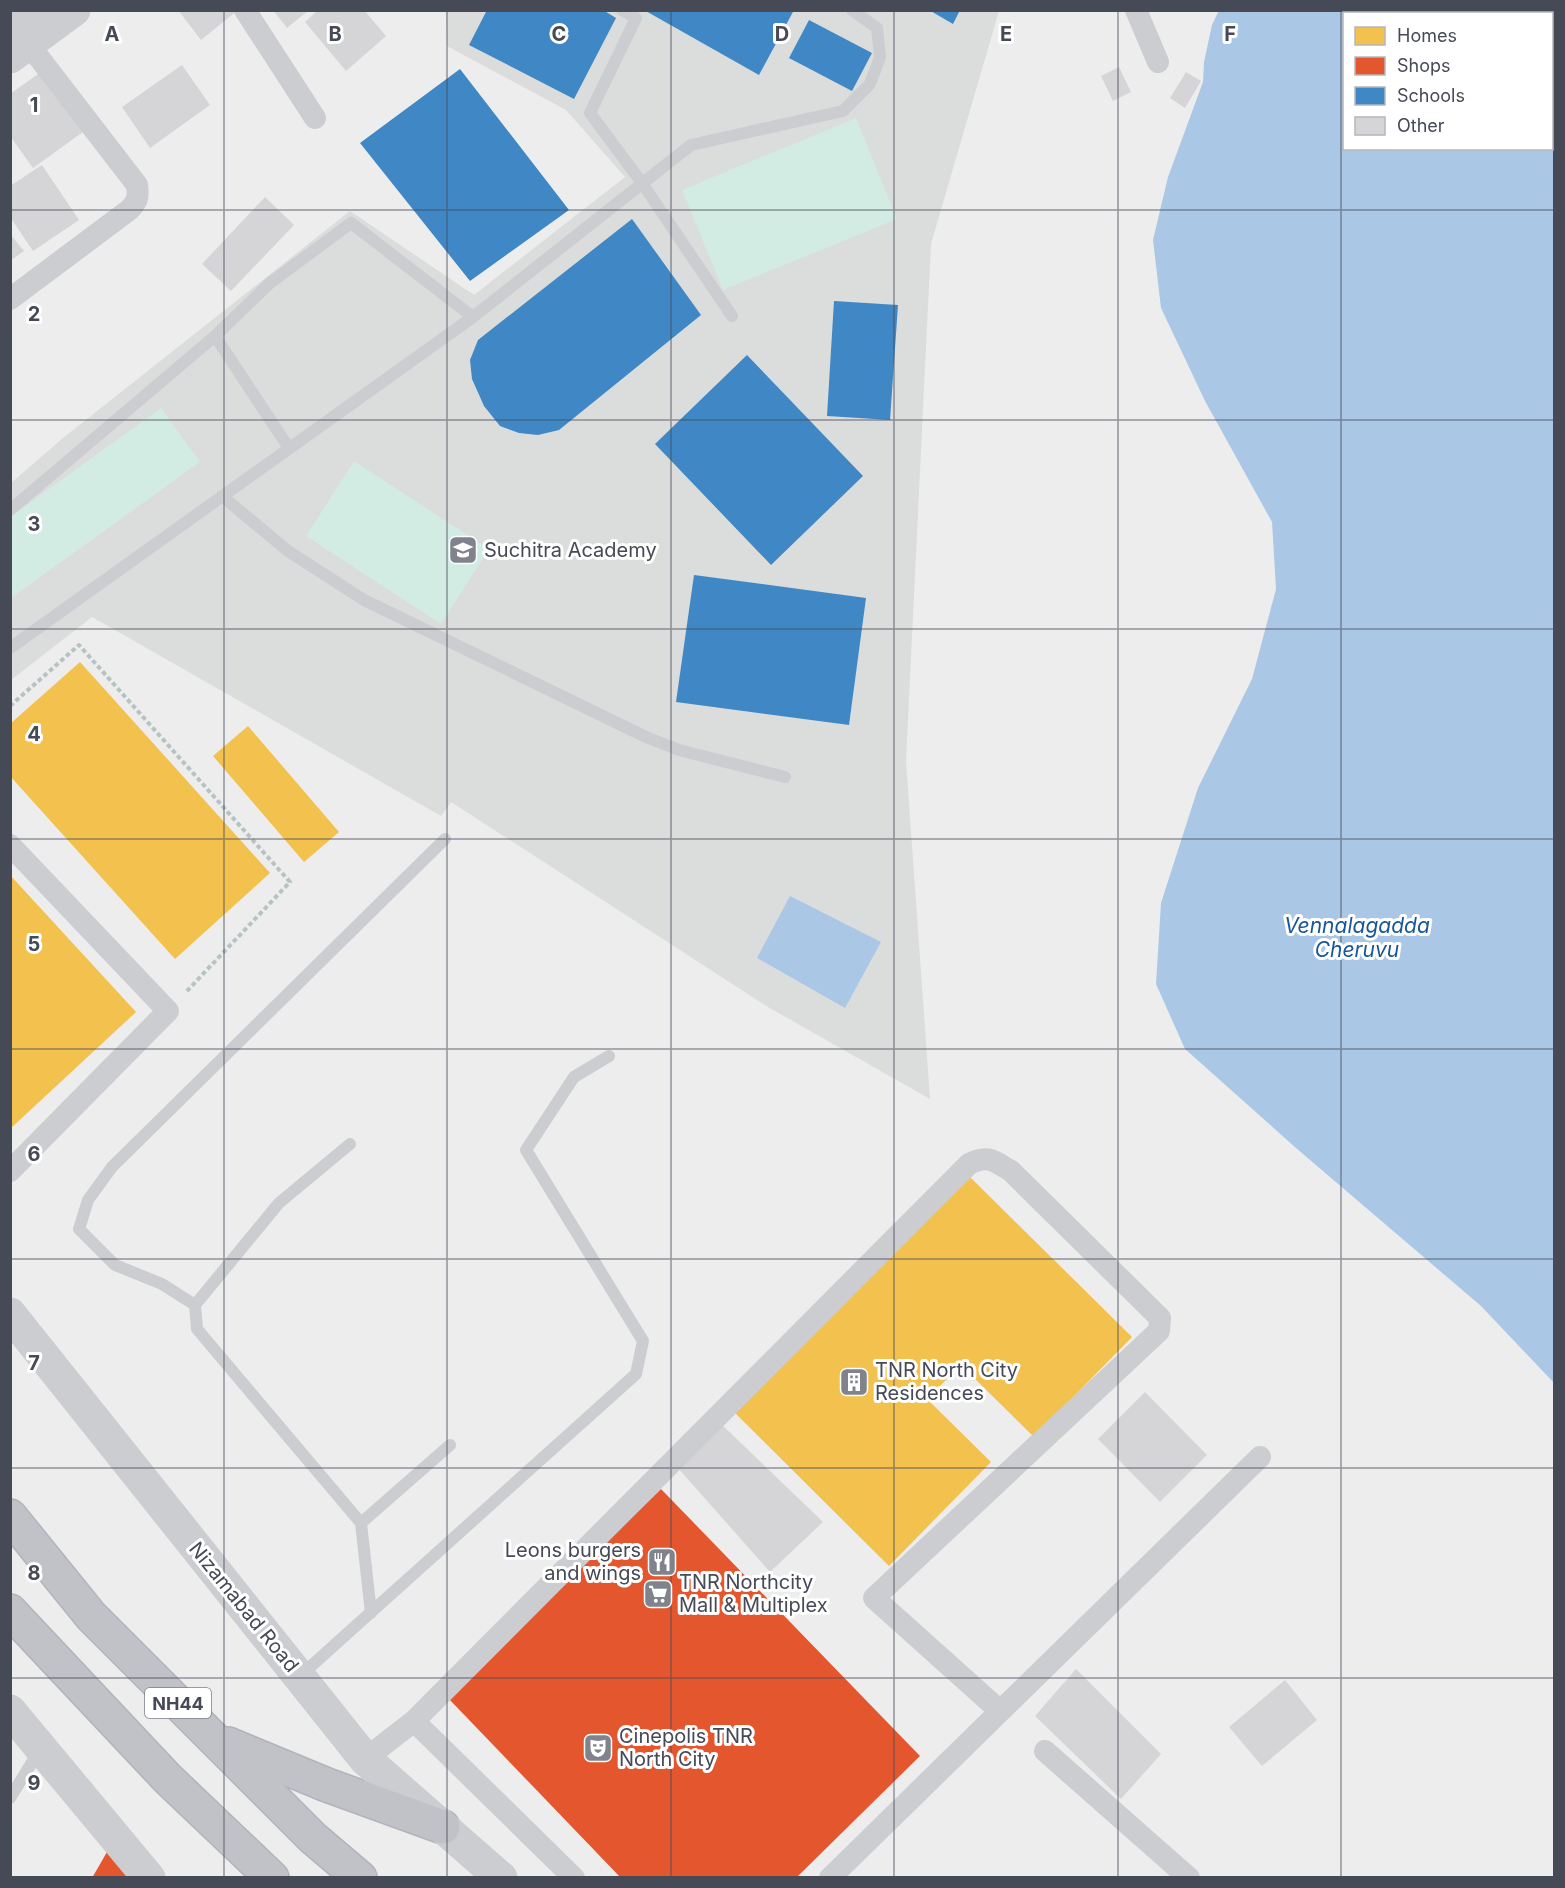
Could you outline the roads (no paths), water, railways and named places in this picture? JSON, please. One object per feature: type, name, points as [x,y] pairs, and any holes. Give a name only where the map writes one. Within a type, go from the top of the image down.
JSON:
[{"type":"highway","name":"NH44","points":[[10,1516],[91,1616],[313,1838],[360,1878]]},
{"type":"highway","name":"NH44","points":[[10,1611],[168,1779],[272,1878]]},
{"type":"highway","points":[[213,1738],[327,1785],[443,1827]]},
{"type":"main road","points":[[17,30],[74,10]]},
{"type":"main road","name":"Nizamabad Road","points":[[10,1314],[365,1759],[501,1878]]},
{"type":"main road","points":[[10,1711],[149,1878]]},
{"type":"street","points":[[245,10],[315,118]]},
{"type":"street","points":[[1136,10],[1158,62]]},
{"type":"street","points":[[10,299],[129,210],[139,194],[137,185],[17,30]]},
{"type":"street","points":[[10,845],[168,1011],[10,1171]]},
{"type":"street","points":[[365,1759],[414,1721],[969,1164],[980,1158],[991,1159],[1011,1172],[1160,1318],[1159,1332],[874,1598],[1000,1711]]},
{"type":"street","points":[[830,1878],[1260,1457]]},
{"type":"street","points":[[414,1721],[574,1878]]},
{"type":"street","points":[[1045,1751],[1189,1878]]},
{"type":"lane","points":[[622,10],[636,18],[590,112],[642,183],[732,316]]},
{"type":"lane","points":[[10,648],[472,317],[691,145],[843,111],[870,84],[880,57],[877,28],[852,10]]},
{"type":"lane","points":[[10,510],[215,336],[270,283],[351,223],[472,317]]},
{"type":"lane","points":[[215,336],[290,448]]},
{"type":"lane","points":[[222,496],[288,551],[364,600],[646,737],[679,750],[785,777]]},
{"type":"lane","points":[[195,1305],[162,1284],[115,1264],[86,1236],[79,1229],[88,1200],[112,1167],[446,839]]},
{"type":"lane","points":[[300,1677],[636,1374],[644,1341],[526,1150],[574,1077],[609,1056]]},
{"type":"lane","points":[[350,1144],[279,1203],[195,1305],[197,1329],[361,1523],[371,1613]]},
{"type":"lane","points":[[361,1523],[450,1445]]},
{"type":"lane","points":[[10,1798],[41,1747]]},
{"type":"water","name":"Vennalagadda Cheruvu","points":[[1219,10],[1530,12],[1343,12],[1343,150],[1553,150],[1554,19],[1554,1383],[1481,1306],[1296,1148],[1185,1049],[1156,984],[1161,903],[1198,788],[1252,679],[1276,589],[1272,522],[1205,401],[1161,308],[1153,240],[1168,177],[1203,82],[1204,62],[1212,25]]},
{"type":"water","points":[[790,896],[881,942],[845,1008],[757,958]]},
{"type":"place","name":"Suchitra Academy","points":[[463,550]]},
{"type":"place","name":"TNR North City Residences","points":[[854,1382]]},
{"type":"place","name":"Leons burgers and wings","points":[[662,1562]]},
{"type":"place","name":"TNR Northcity Mall & Multiplex","points":[[658,1594]]},
{"type":"place","name":"Cinepolis TNR North City","points":[[598,1748]]}]
